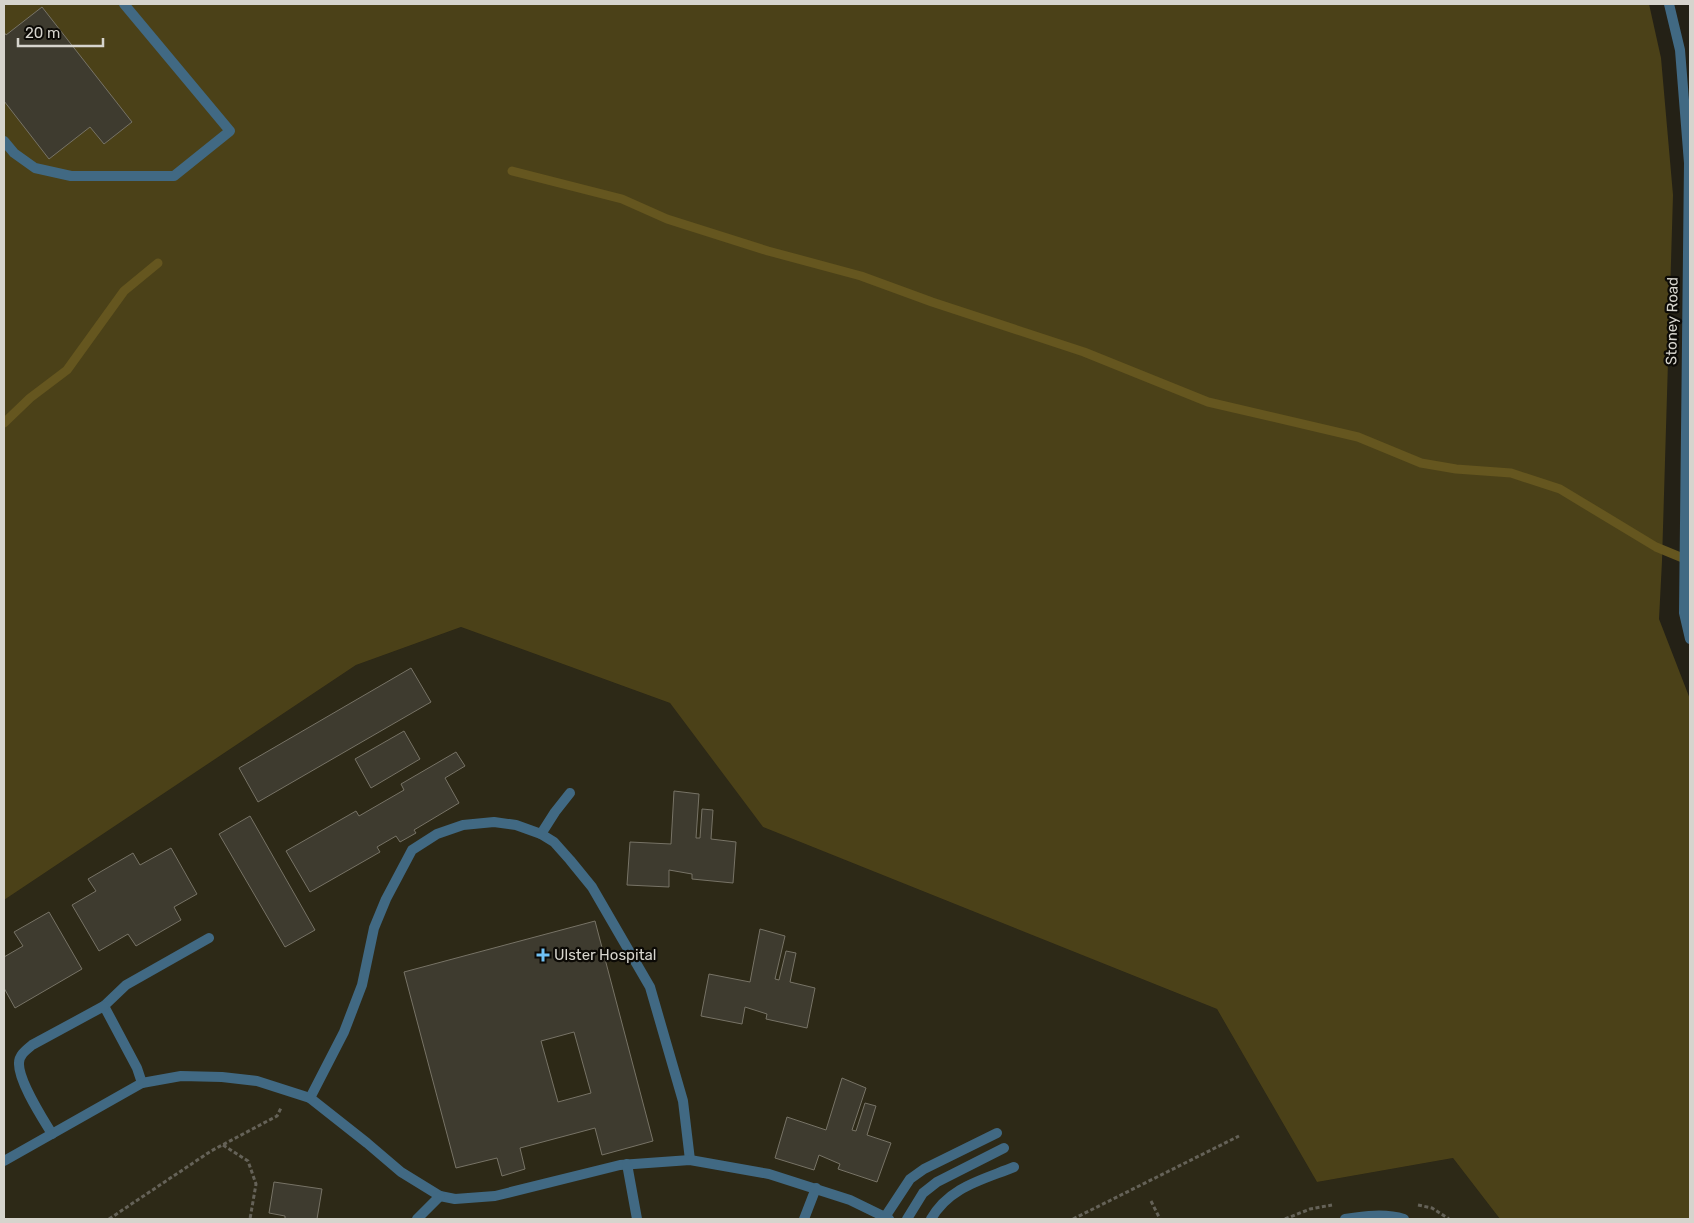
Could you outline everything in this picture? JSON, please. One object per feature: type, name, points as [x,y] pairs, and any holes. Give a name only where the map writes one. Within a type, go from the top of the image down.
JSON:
[{"type":"street","points":[[4,141],[14,153],[35,168],[71,176],[174,176],[230,130],[124,4]]},
{"type":"street","name":"Stoney Road","points":[[1669,4],[1680,50],[1688,119],[1684,613],[1690,639]]},
{"type":"street","points":[[541,834],[554,812],[570,793]]},
{"type":"street","points":[[310,1098],[348,1022],[362,985],[374,928],[386,899],[412,850],[437,834],[463,825],[494,822],[516,825],[541,834],[554,842],[592,887],[650,987],[683,1101],[690,1160]]},
{"type":"street","points":[[52,1134],[34,1103],[20,1073],[19,1062],[23,1052],[32,1045],[104,1006],[126,985],[209,938]]},
{"type":"street","points":[[104,1006],[137,1068],[142,1083]]},
{"type":"street","points":[[4,1161],[142,1083],[181,1076],[222,1077],[257,1081],[310,1098],[368,1142],[402,1172],[440,1196],[455,1199],[495,1196],[627,1164],[690,1160],[769,1174],[850,1200],[887,1218],[910,1179],[924,1169],[997,1133]]},
{"type":"street","points":[[907,1219],[923,1193],[937,1182],[1004,1148]]},
{"type":"street","points":[[627,1164],[637,1219]]},
{"type":"street","points":[[931,1219],[937,1208],[950,1195],[968,1185],[1014,1167]]},
{"type":"street","points":[[804,1219],[816,1188]]},
{"type":"street","points":[[417,1219],[440,1196]]},
{"type":"street","points":[[1345,1219],[1370,1215],[1404,1219]]},
{"type":"path","points":[[108,1219],[211,1152],[277,1116],[289,1091]]},
{"type":"path","points":[[1073,1219],[1239,1136]]},
{"type":"path","points":[[223,1145],[248,1161],[256,1184],[250,1219]]},
{"type":"path","points":[[1151,1201],[1160,1219]]},
{"type":"shaded area","points":[[4,4],[1649,4],[1661,58],[1673,195],[1659,619],[1690,699],[1690,1219],[1500,1219],[1453,1158],[1317,1182],[1217,1009],[763,827],[670,703],[461,627],[356,665],[4,900]]},
{"type":"shaded area","name":"Ulster Hospital","points":[[461,627],[670,703],[763,827],[1217,1009],[1317,1182],[1453,1158],[1500,1219],[4,1219],[4,900],[356,665]]},
{"type":"building","points":[[42,7],[132,122],[104,144],[90,127],[49,159],[4,101],[4,32],[6,35]]},
{"type":"building","points":[[411,668],[431,702],[258,802],[239,768]]},
{"type":"building","points":[[404,731],[420,759],[371,788],[355,759]]},
{"type":"building","points":[[456,752],[465,766],[445,778],[459,803],[414,830],[416,833],[400,842],[396,836],[377,847],[380,852],[310,892],[286,851],[356,811],[359,816],[404,790],[401,784]]},
{"type":"building","points":[[674,791],[699,794],[696,838],[700,838],[702,809],[713,810],[711,839],[736,842],[733,883],[692,879],[692,874],[669,870],[669,887],[627,885],[630,842],[671,844]]},
{"type":"building","points":[[250,816],[315,930],[285,947],[219,834]]},
{"type":"building","points":[[171,848],[197,894],[174,907],[181,920],[136,946],[128,934],[99,951],[72,905],[96,891],[88,879],[133,853],[140,865]]},
{"type":"building","points":[[49,912],[82,969],[15,1008],[4,988],[4,957],[23,946],[14,932]]},
{"type":"building","points":[[595,921],[653,1141],[602,1155],[595,1128],[520,1148],[525,1169],[502,1176],[497,1158],[456,1168],[404,972]],"holes":[[[574,1032],[591,1093],[558,1102],[541,1041]]]},
{"type":"building","points":[[760,929],[785,936],[775,979],[779,980],[786,951],[796,953],[790,982],[815,988],[807,1028],[766,1019],[767,1014],[745,1007],[742,1024],[701,1016],[709,974],[750,982]]},
{"type":"building","points":[[842,1078],[866,1088],[852,1130],[856,1131],[865,1103],[876,1106],[867,1135],[891,1143],[877,1182],[838,1169],[840,1164],[819,1155],[814,1170],[775,1158],[787,1117],[826,1130]]},
{"type":"building","points":[[274,1182],[322,1189],[317,1219],[285,1219],[285,1216],[269,1213]]},
{"type":"waterway","points":[[512,171],[622,199],[667,219],[768,251],[861,276],[932,302],[1084,352],[1208,402],[1358,437],[1421,463],[1456,469],[1511,473],[1560,489],[1656,547],[1690,561]]},
{"type":"waterway","points":[[4,423],[30,398],[67,370],[124,291],[158,263]]},
{"type":"place","name":"Ulster Hospital","points":[[543,955]]}]
